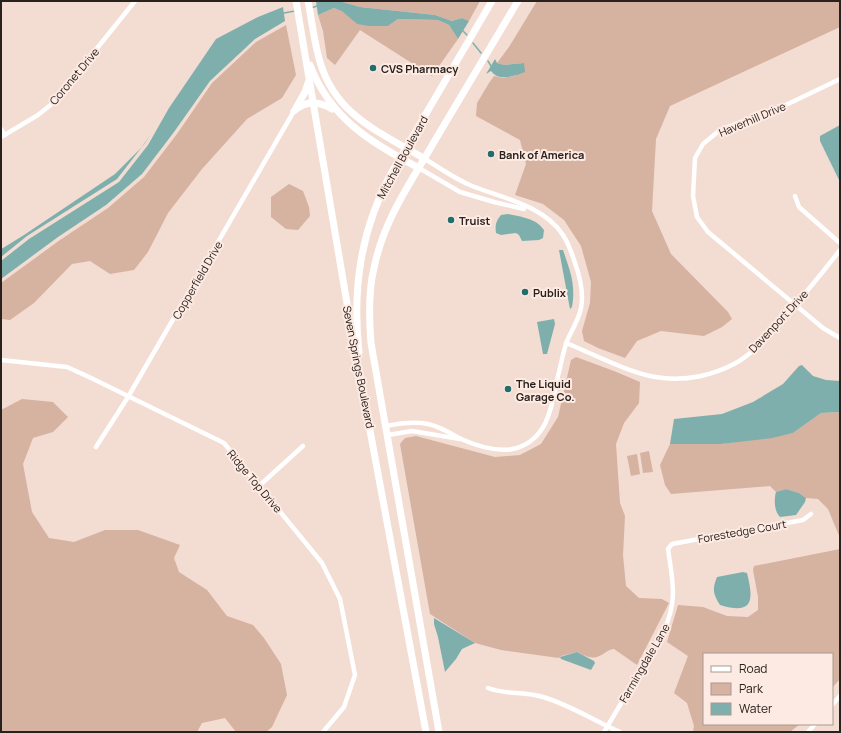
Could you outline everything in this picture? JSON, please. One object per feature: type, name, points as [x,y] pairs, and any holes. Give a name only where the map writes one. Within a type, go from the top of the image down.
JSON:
[{"type":"main road","name":"Seven Springs Boulevard","points":[[296,1],[312,103],[331,203],[350,325],[426,732]]},
{"type":"main road","points":[[308,1],[317,51],[322,69],[329,85],[338,98],[348,110],[360,120],[382,135],[425,159]]},
{"type":"main road","name":"Mitchell Boulevard","points":[[378,471],[359,352],[357,287],[362,253],[372,216],[386,183],[492,1]]},
{"type":"main road","name":"Mitchell Boulevard","points":[[418,168],[425,159],[518,1]]},
{"type":"main road","points":[[305,54],[313,75],[322,92],[336,111],[364,135],[418,168]]},
{"type":"main road","points":[[294,111],[305,92],[309,81]]},
{"type":"main road","points":[[294,111],[301,105],[322,103],[336,111]]},
{"type":"main road","name":"Seven Springs Boulevard","points":[[418,168],[402,194],[389,221],[380,245],[373,268],[370,295],[370,322],[372,343],[439,732]]},
{"type":"street","name":"Coronet Drive","points":[[3,136],[38,115],[53,103],[135,1]]},
{"type":"street","name":"Haverhill Drive","points":[[840,79],[788,104],[720,130],[704,144],[695,158],[693,196],[697,217],[708,232],[795,306],[823,328],[840,338]]},
{"type":"street","name":"Copperfield Drive","points":[[96,447],[128,397],[294,111]]},
{"type":"street","points":[[1,129],[3,136]]},
{"type":"street","points":[[388,435],[412,431],[461,439],[494,449],[517,448],[528,443],[536,437],[548,420],[566,343],[581,309],[582,295],[574,261],[564,236],[554,224],[534,210],[471,185],[425,159]]},
{"type":"street","points":[[418,168],[460,192],[494,202],[534,210]]},
{"type":"street","points":[[795,196],[799,208],[840,243]]},
{"type":"street","name":"Davenport Drive","points":[[566,343],[637,372],[663,378],[692,378],[714,372],[735,363],[756,348],[795,306],[840,250]]},
{"type":"street","name":"Ridge Top Drive","points":[[1,360],[67,367],[224,443],[322,563],[340,599],[355,675],[344,707],[323,732]]},
{"type":"street","points":[[386,426],[410,422],[428,424],[450,432],[461,439]]},
{"type":"street","points":[[259,486],[303,446]]},
{"type":"street","name":"Forestedge Court","points":[[672,544],[803,520],[811,514]]},
{"type":"street","name":"Farmingdale Lane","points":[[604,732],[663,633],[670,617],[674,598],[668,549],[672,544]]},
{"type":"street","points":[[488,688],[498,692],[541,696],[555,701],[620,732]]},
{"type":"street","points":[[833,704],[840,696]]},
{"type":"green space","points":[[339,1],[480,1],[469,21],[462,18],[452,21],[435,15],[360,7]]},
{"type":"green space","points":[[537,1],[840,1],[840,27],[670,106],[656,139],[652,211],[671,254],[728,312],[732,319],[722,327],[704,336],[661,331],[637,341],[625,358],[584,341],[582,331],[590,303],[591,282],[581,246],[564,220],[543,204],[515,195],[526,164],[520,140],[476,116],[477,103],[494,76],[503,78],[515,76],[524,63],[504,65],[497,63],[509,47]]},
{"type":"green space","points":[[334,8],[342,10],[357,24],[388,26],[398,19],[438,20],[449,25],[458,39],[432,76],[360,30],[335,65],[327,58],[323,31],[318,15]]},
{"type":"green space","points":[[286,25],[296,75],[282,98],[247,119],[202,169],[168,213],[148,252],[134,270],[110,274],[90,261],[72,264],[34,303],[10,320],[1,319],[1,283],[60,240],[108,208],[144,177],[177,134],[212,83],[256,42]]},
{"type":"green space","points":[[289,184],[303,191],[309,207],[310,216],[298,230],[286,229],[271,217],[271,197]]},
{"type":"green space","points":[[576,357],[640,382],[639,403],[624,423],[616,444],[620,503],[625,516],[623,555],[626,586],[639,598],[662,599],[669,603],[637,665],[614,649],[596,657],[588,657],[577,652],[561,656],[559,658],[501,650],[475,643],[430,614],[400,444],[405,438],[416,436],[495,457],[520,455],[541,444],[558,417],[571,360]]},
{"type":"green space","points":[[22,399],[53,402],[68,417],[53,432],[33,438],[23,464],[32,512],[49,538],[74,542],[105,530],[138,530],[180,545],[174,558],[179,572],[207,590],[227,616],[253,625],[264,638],[281,664],[287,695],[272,727],[266,732],[236,732],[225,718],[202,723],[197,732],[1,732],[1,410]]},
{"type":"green space","points":[[840,412],[840,538],[828,509],[818,499],[806,498],[799,493],[786,489],[776,492],[770,486],[671,494],[665,485],[660,465],[670,444],[721,444],[793,433],[821,413]]},
{"type":"green space","points":[[649,451],[653,472],[643,473],[640,453]]},
{"type":"green space","points":[[637,454],[640,474],[631,476],[627,456]]},
{"type":"green space","points":[[840,549],[840,679],[833,687],[833,653],[703,653],[703,725],[799,725],[790,732],[693,732],[694,726],[687,703],[674,693],[688,656],[667,642],[678,605],[703,607],[727,616],[748,617],[758,610],[758,597],[753,570],[754,566]]},
{"type":"water","points":[[316,1],[339,1],[360,7],[435,15],[452,21],[462,18],[469,21],[458,39],[449,25],[438,20],[398,19],[388,26],[369,26],[357,24],[342,11],[334,8],[318,15]]},
{"type":"water","points":[[283,7],[285,21],[255,39],[210,81],[142,174],[106,205],[58,237],[1,279],[1,261],[29,239],[119,182],[148,145],[169,108],[216,39],[258,17]]},
{"type":"water","points":[[495,59],[497,63],[504,65],[524,63],[525,72],[507,77],[498,76],[491,71],[486,74]]},
{"type":"water","points":[[840,125],[840,182],[820,141],[820,136]]},
{"type":"water","points":[[151,134],[145,143],[117,179],[27,236],[1,257],[1,249],[115,174],[141,148]]},
{"type":"water","points":[[508,214],[533,220],[544,230],[543,238],[539,240],[522,241],[516,233],[501,235],[496,233],[498,219],[501,215]]},
{"type":"water","points":[[559,250],[563,250],[572,278],[573,299],[572,307],[570,309]]},
{"type":"water","points":[[554,319],[555,324],[547,354],[543,354],[537,322]]},
{"type":"water","points":[[802,365],[813,376],[826,380],[840,381],[840,412],[821,413],[793,433],[772,438],[721,444],[670,444],[674,419],[722,414],[753,402],[783,384],[799,366]]},
{"type":"water","points":[[786,489],[799,493],[806,498],[796,515],[780,517],[776,508],[775,495],[776,492]]},
{"type":"water","points":[[743,572],[747,573],[749,583],[750,598],[748,603],[745,607],[739,608],[731,608],[720,605],[714,591],[714,585],[717,577]]},
{"type":"water","points":[[434,618],[475,643],[462,649],[445,672],[434,624]]},
{"type":"water","points":[[577,652],[594,661],[595,663],[591,670],[561,659],[560,657]]},
{"type":"waterway","points":[[311,8],[317,6]]},
{"type":"waterway","points":[[284,13],[295,11]]},
{"type":"waterway","points":[[463,31],[467,35]]},
{"type":"waterway","points":[[473,43],[481,53]]},
{"type":"waterway","points":[[488,61],[491,66]]},
{"type":"place","name":"CVS Pharmacy","points":[[373,68]]},
{"type":"place","name":"Bank of America","points":[[491,154]]},
{"type":"place","name":"Truist","points":[[451,220]]},
{"type":"place","name":"Publix","points":[[525,292]]},
{"type":"place","name":"The Liquid Garage Co.","points":[[508,389]]}]
